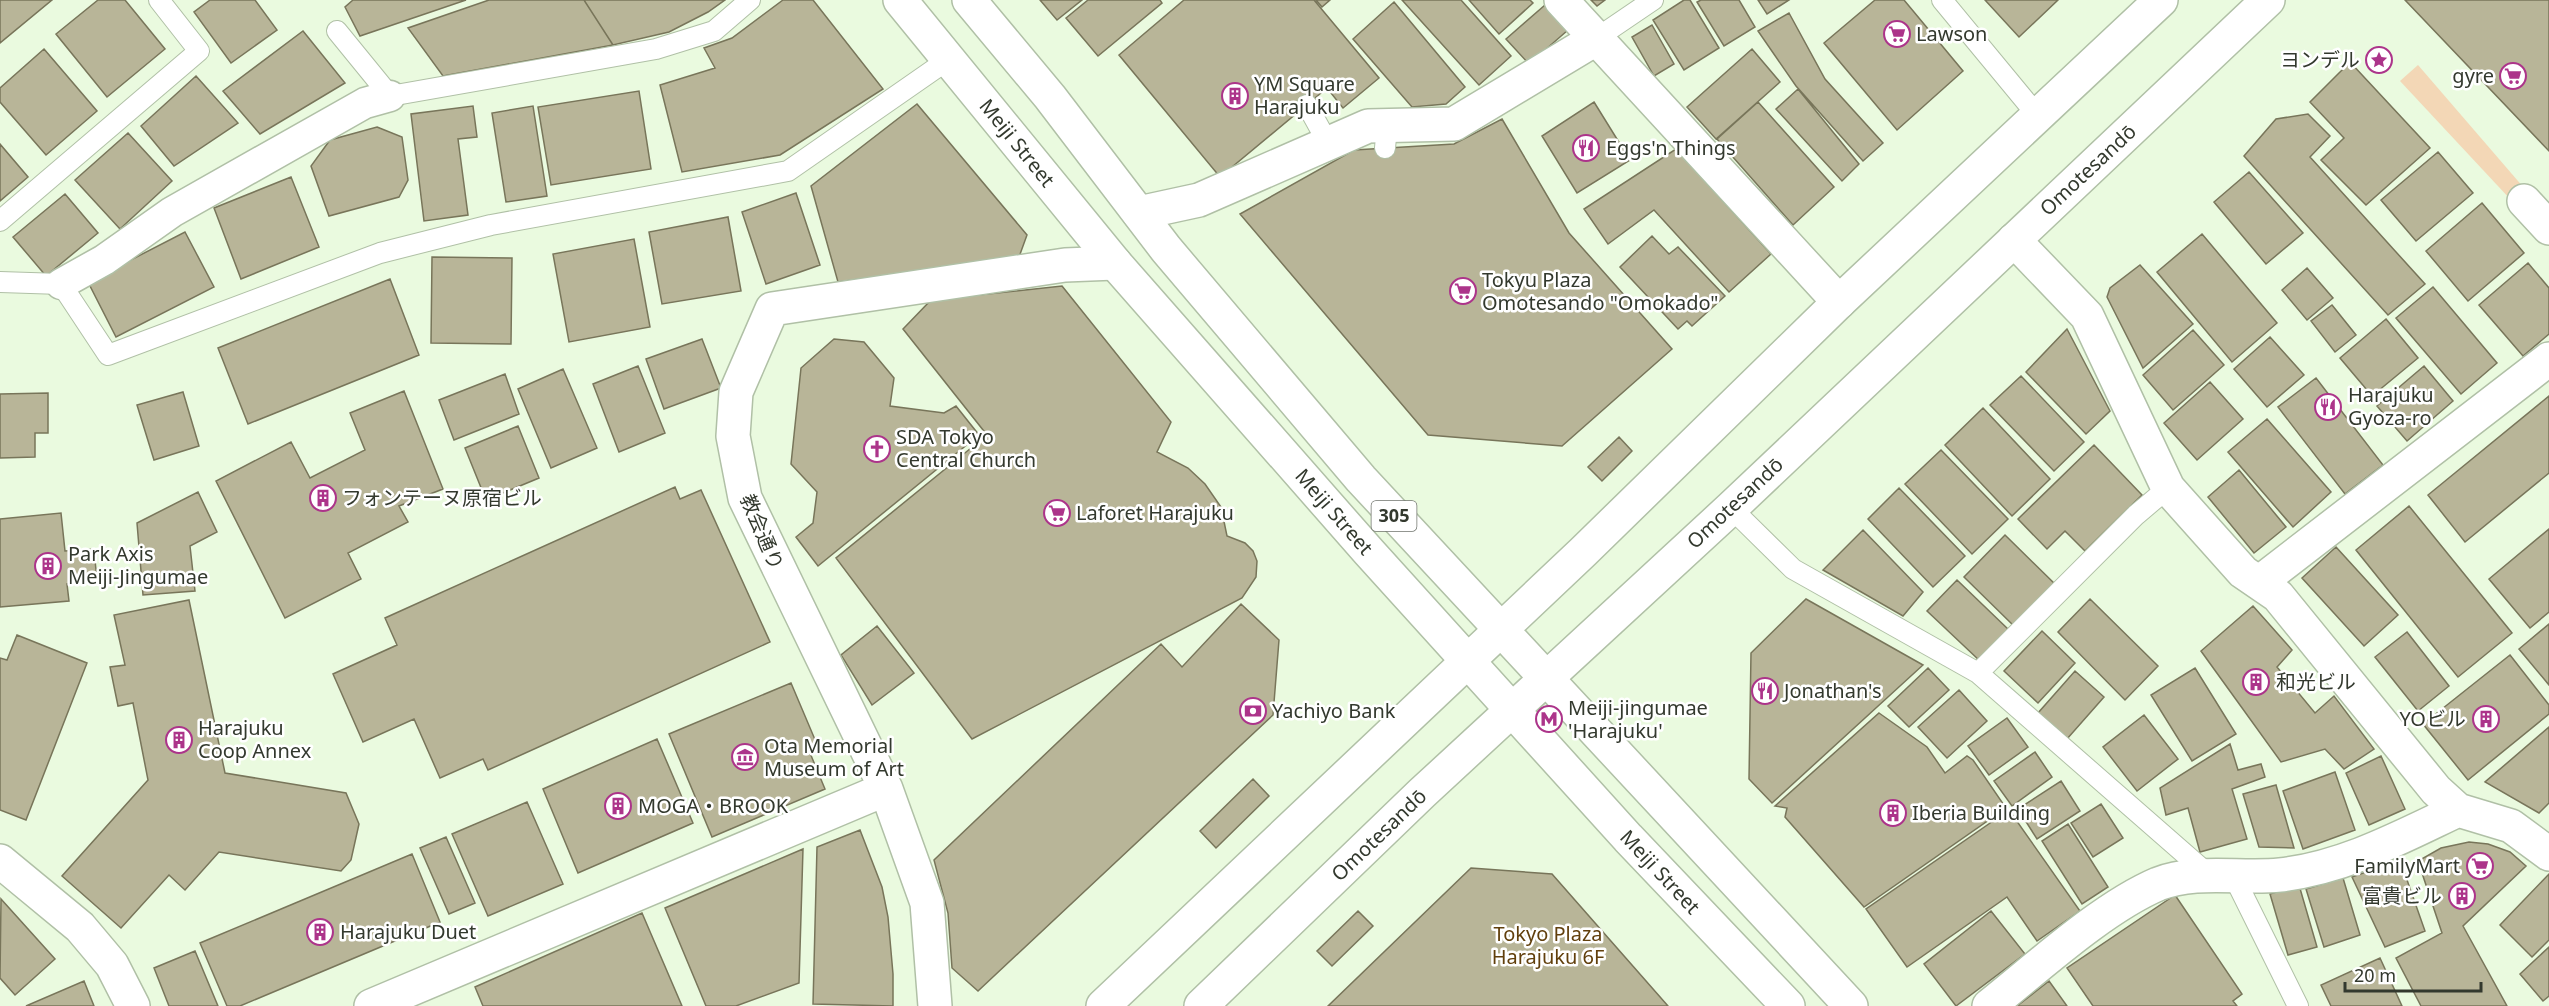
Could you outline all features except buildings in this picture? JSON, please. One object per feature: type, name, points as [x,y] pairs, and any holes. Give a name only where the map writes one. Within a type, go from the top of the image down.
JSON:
[{"type":"main road","name":"Meiji Street","points":[[900,0],[1115,263],[1468,662],[1628,838],[1788,1006]]},
{"type":"main road","name":"305","points":[[969,0],[1050,97],[1139,213],[1361,479],[1851,1006]]},
{"type":"main road","points":[[1561,0],[1839,302]]},
{"type":"main road","points":[[1103,1006],[1468,662],[1839,302],[2161,0]]},
{"type":"main road","name":"Omotesandō","points":[[1201,1006],[1512,710],[1731,508],[2268,0]]},
{"type":"main road","points":[[1139,213],[1199,200],[1368,126],[1386,137],[1454,124],[1597,38]]},
{"type":"main road","points":[[2524,201],[2549,228]]},
{"type":"main road","points":[[2014,240],[2086,316],[2168,488],[2243,572],[2278,596],[2436,790],[2458,810],[2511,826],[2549,854]]},
{"type":"main road","name":"教会通り","points":[[935,1006],[927,903],[886,789],[745,498],[733,435],[736,392],[772,309],[1065,265],[1115,263]]},
{"type":"main road","points":[[2260,582],[2549,359]]},
{"type":"main road","points":[[371,1006],[886,789]]},
{"type":"main road","points":[[1989,1006],[2124,901],[2161,883],[2221,875],[2280,875],[2363,855],[2458,810]]},
{"type":"main road","points":[[0,861],[80,927],[112,965],[133,1006]]},
{"type":"street","points":[[61,284],[104,260],[172,212],[365,103],[390,96]]},
{"type":"lane","points":[[0,221],[198,51],[159,0]]},
{"type":"lane","points":[[337,31],[390,96],[657,49],[714,31],[750,0]]},
{"type":"lane","points":[[1597,38],[1653,0]]},
{"type":"lane","points":[[1942,0],[2037,115]]},
{"type":"lane","points":[[0,282],[61,284],[108,355],[380,253],[491,225],[788,171],[949,59]]},
{"type":"lane","points":[[1307,105],[1329,145]]},
{"type":"lane","points":[[1978,674],[2136,514],[2168,488]]},
{"type":"lane","points":[[1731,508],[1793,569],[1978,674],[2221,875],[2298,1006]]},
{"type":"shaded area","points":[[2418,65],[2524,188],[2511,200],[2400,81]]},
{"type":"place","name":"Lawson","points":[[1897,34]]},
{"type":"place","name":"ヨンデル","points":[[2379,60]]},
{"type":"place","name":"gyre","points":[[2513,76]]},
{"type":"place","name":"YM Square Harajuku","points":[[1235,96]]},
{"type":"place","name":"Eggs'n Things","points":[[1586,148]]},
{"type":"place","name":"Tokyu Plaza Omotesando \"Omokado\"","points":[[1463,291]]},
{"type":"place","name":"Harajuku Gyoza-ro","points":[[2328,407]]},
{"type":"place","name":"SDA Tokyo Central Church","points":[[877,449]]},
{"type":"place","name":"フォンテーヌ原宿ビル","points":[[323,498]]},
{"type":"place","name":"Laforet Harajuku","points":[[1057,513]]},
{"type":"place","name":"Park Axis Meiji-Jingumae","points":[[48,566]]},
{"type":"place","name":"和光ビル","points":[[2256,682]]},
{"type":"place","name":"Jonathan's","points":[[1765,691]]},
{"type":"place","name":"Yachiyo Bank","points":[[1253,711]]},
{"type":"place","name":"Meiji-jingumae 'Harajuku'","points":[[1549,719]]},
{"type":"place","name":"YOビル","points":[[2486,719]]},
{"type":"place","name":"Harajuku Coop Annex","points":[[179,740]]},
{"type":"place","name":"Ota Memorial Museum of Art","points":[[745,757]]},
{"type":"place","name":"MOGA・BROOK","points":[[618,806]]},
{"type":"place","name":"Iberia Building","points":[[1893,813]]},
{"type":"place","name":"FamilyMart","points":[[2480,866]]},
{"type":"place","name":"富貴ビル","points":[[2462,896]]},
{"type":"place","name":"Harajuku Duet","points":[[320,932]]},
{"type":"park label","name":"Tokyo Plaza Harajuku 6F","points":[[1548,946]]}]
